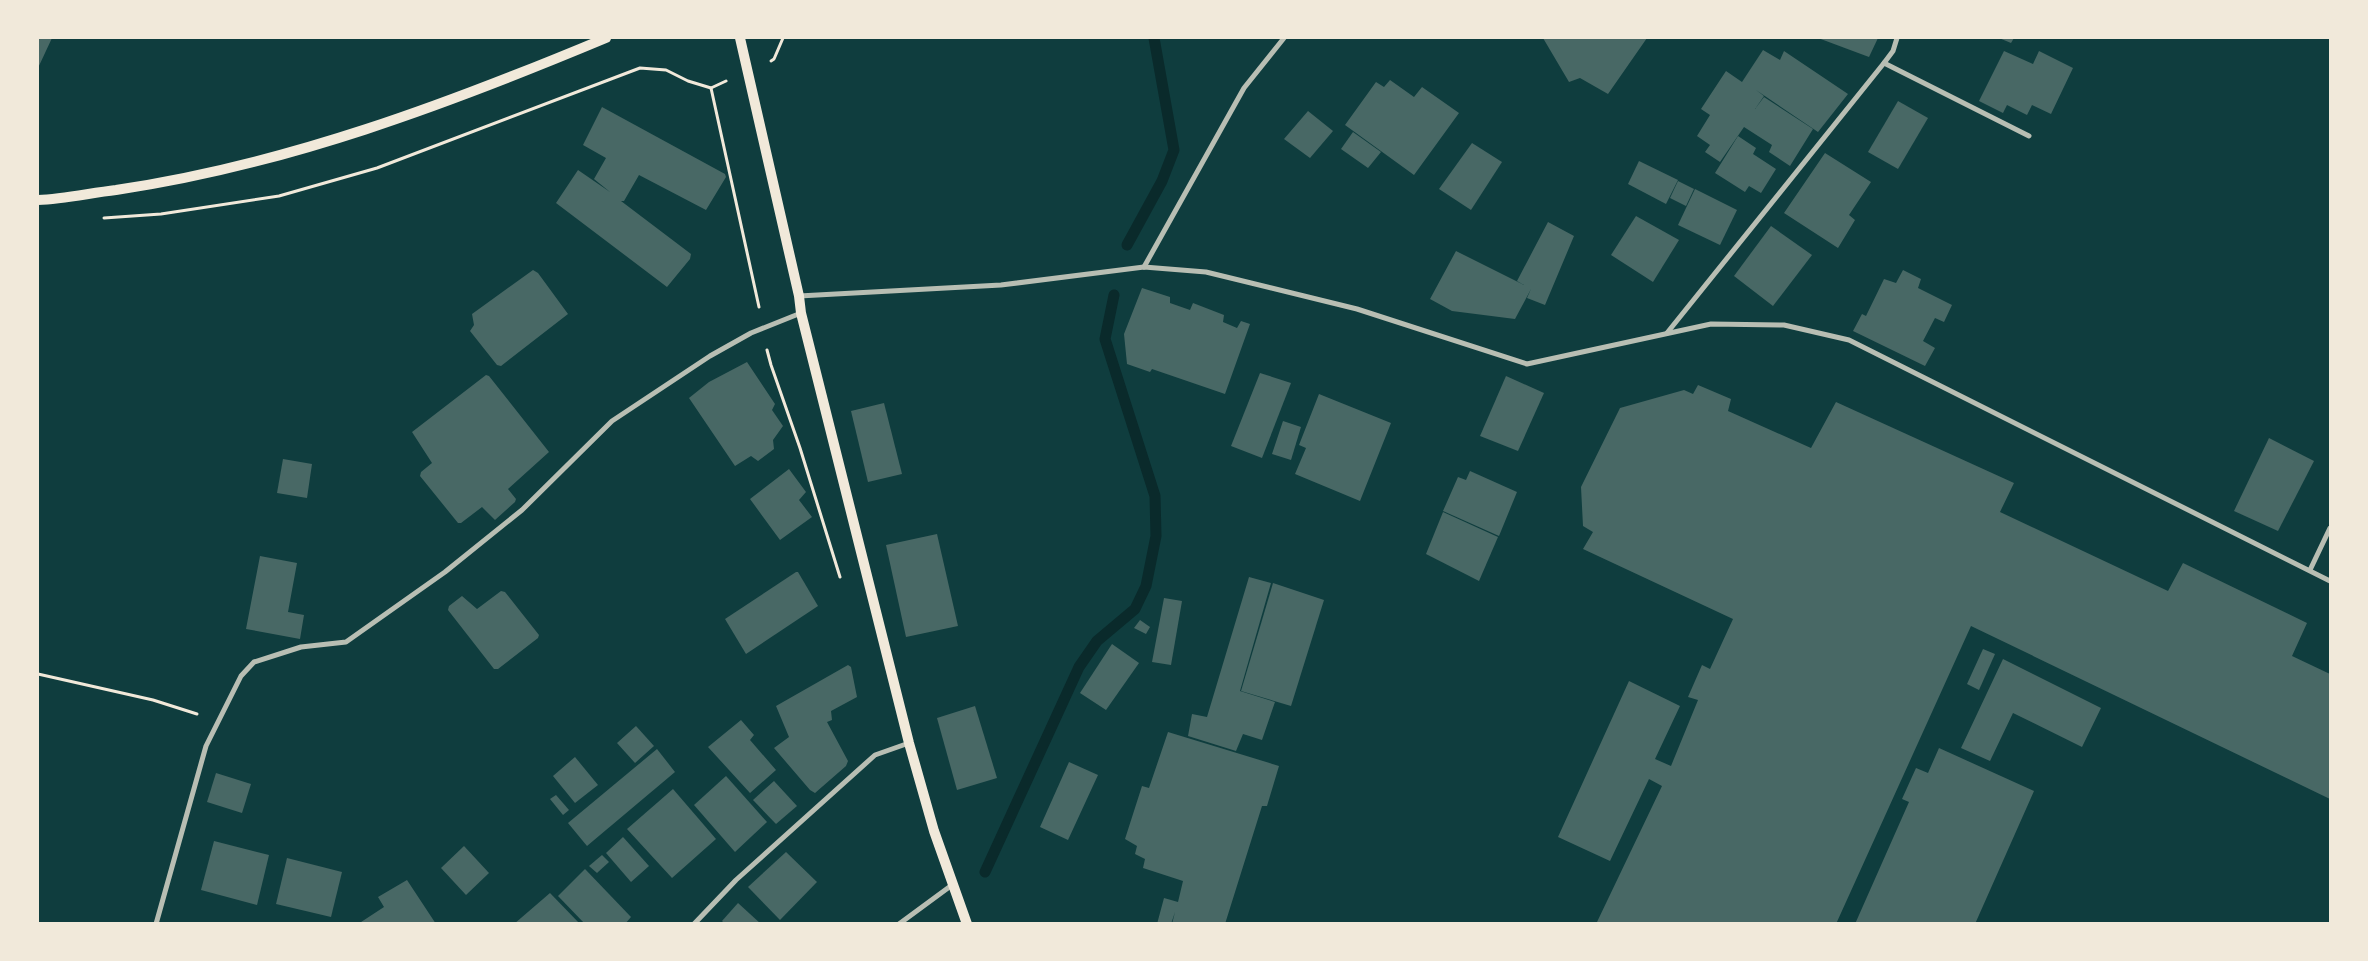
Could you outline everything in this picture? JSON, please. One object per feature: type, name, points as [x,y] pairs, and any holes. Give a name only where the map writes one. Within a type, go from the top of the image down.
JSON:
[{"type":"main road","points":[[38,200],[149,185],[242,167],[344,136],[456,98],[606,38]]},
{"type":"main road","points":[[740,38],[799,296],[801,313],[909,744],[952,885],[967,924]]},
{"type":"street","points":[[1144,267],[1244,88],[1284,38]]},
{"type":"street","points":[[1666,334],[1894,51],[1897,38]]},
{"type":"street","points":[[1884,63],[2029,136]]},
{"type":"street","points":[[799,296],[1001,285],[1144,267],[1206,272],[1357,310],[1527,364],[1711,324],[1784,325],[1849,340],[2330,581]]},
{"type":"street","points":[[156,924],[206,746],[241,676],[254,662],[301,646],[346,642],[445,572],[522,510],[612,421],[710,356],[763,328],[801,313]]},
{"type":"street","points":[[2310,570],[2330,528]]},
{"type":"street","points":[[694,924],[736,880],[875,755],[909,744]]},
{"type":"street","points":[[899,924],[952,885]]},
{"type":"path","points":[[774,59],[783,38]]},
{"type":"path","points":[[94,219],[161,214],[279,196],[378,168],[640,68],[666,70],[688,81],[711,88],[770,366],[800,448],[840,579]]},
{"type":"path","points":[[38,674],[153,700],[219,719]]},
{"type":"building","points":[[38,38],[52,38],[38,68]]},
{"type":"building","points":[[1543,38],[1647,38],[1608,94],[1580,78],[1569,82]]},
{"type":"building","points":[[1818,38],[1878,38],[1869,57]]},
{"type":"building","points":[[1999,38],[2014,38],[2011,43]]},
{"type":"building","points":[[1763,50],[1780,60],[1784,51],[1848,94],[1818,132],[1756,90],[1764,96],[1755,109],[1764,97],[1813,129],[1790,166],[1769,152],[1772,145],[1744,127],[1720,162],[1705,152],[1710,145],[1697,136],[1710,115],[1701,109],[1726,71],[1742,82]]},
{"type":"building","points":[[2004,51],[2033,64],[2039,51],[2073,68],[2051,114],[2032,105],[2027,115],[2007,105],[2003,113],[1979,101]]},
{"type":"building","points":[[1390,80],[1414,97],[1422,87],[1459,113],[1414,175],[1345,125],[1376,82],[1384,87]]},
{"type":"building","points":[[1898,101],[1928,118],[1898,169],[1868,152]]},
{"type":"building","points":[[602,107],[725,174],[726,177],[706,210],[639,175],[624,201],[621,201],[691,254],[690,259],[667,287],[556,203],[578,170],[610,192],[594,179],[606,158],[583,145]]},
{"type":"building","points":[[1308,111],[1333,131],[1310,158],[1284,139]]},
{"type":"building","points":[[1353,132],[1381,152],[1368,168],[1341,149]]},
{"type":"building","points":[[1738,136],[1756,148],[1753,154],[1776,169],[1761,193],[1749,186],[1745,192],[1715,173]]},
{"type":"building","points":[[1472,143],[1502,162],[1471,210],[1439,189]]},
{"type":"building","points":[[1825,153],[1871,182],[1849,215],[1855,220],[1838,248],[1784,213]]},
{"type":"building","points":[[1639,161],[1678,180],[1666,204],[1628,184]]},
{"type":"building","points":[[1678,181],[1694,189],[1686,206],[1670,198]]},
{"type":"building","points":[[1695,189],[1737,210],[1720,245],[1678,225]]},
{"type":"building","points":[[1636,216],[1679,240],[1653,282],[1611,255]]},
{"type":"building","points":[[1548,222],[1574,236],[1545,305],[1527,298],[1531,289],[1515,319],[1452,311],[1430,299],[1456,251],[1524,285],[1517,281]]},
{"type":"building","points":[[1771,226],[1812,255],[1773,306],[1734,276]]},
{"type":"building","points":[[533,270],[538,273],[568,314],[501,366],[497,365],[470,331],[474,325],[472,314]]},
{"type":"building","points":[[1903,270],[1921,279],[1918,288],[1952,305],[1944,322],[1935,318],[1923,341],[1935,348],[1925,366],[1853,331],[1862,314],[1866,316],[1884,279],[1896,283]]},
{"type":"building","points":[[1142,288],[1170,297],[1170,303],[1190,310],[1193,303],[1224,315],[1223,322],[1237,328],[1241,321],[1250,324],[1225,394],[1152,369],[1150,372],[1127,364],[1124,334]]},
{"type":"building","points":[[747,362],[775,404],[772,410],[783,426],[773,440],[774,449],[758,461],[751,456],[735,466],[689,398],[709,382]]},
{"type":"building","points":[[1260,373],[1291,383],[1262,458],[1231,446]]},
{"type":"building","points":[[486,375],[489,376],[549,452],[508,489],[516,499],[515,502],[495,520],[482,507],[461,523],[458,523],[420,476],[421,472],[432,463],[412,432]]},
{"type":"building","points":[[1506,376],[1544,393],[1518,451],[1480,436]]},
{"type":"building","points":[[1698,385],[1731,399],[1728,411],[1811,448],[1836,402],[2014,483],[2000,512],[2168,591],[2183,563],[2307,623],[2292,656],[2330,674],[2330,799],[1971,626],[1836,924],[1597,922],[1662,786],[1649,779],[1610,861],[1558,837],[1629,681],[1680,706],[1655,759],[1671,766],[1698,700],[1688,697],[1702,665],[1710,669],[1733,619],[1583,549],[1593,532],[1583,526],[1581,487],[1620,408],[1684,390],[1693,394]]},
{"type":"building","points":[[1319,394],[1391,423],[1360,501],[1295,474],[1306,448],[1299,445]]},
{"type":"building","points":[[884,403],[902,474],[868,482],[851,411]]},
{"type":"building","points":[[1283,421],[1301,427],[1291,460],[1272,454]]},
{"type":"building","points":[[2269,438],[2314,461],[2278,531],[2234,511]]},
{"type":"building","points":[[283,459],[312,464],[307,498],[277,493]]},
{"type":"building","points":[[789,469],[806,492],[799,500],[812,517],[780,540],[750,499]]},
{"type":"building","points":[[1470,471],[1517,492],[1499,536],[1443,511],[1458,477],[1466,480]]},
{"type":"building","points":[[1443,512],[1498,537],[1479,581],[1426,554]]},
{"type":"building","points":[[937,534],[958,626],[906,637],[886,545]]},
{"type":"building","points":[[260,556],[297,563],[288,612],[304,615],[300,639],[246,629]]},
{"type":"building","points":[[798,572],[818,606],[746,654],[725,619]]},
{"type":"building","points":[[1249,577],[1271,583],[1240,691],[1275,702],[1262,740],[1243,734],[1236,751],[1188,736],[1192,714],[1207,717]]},
{"type":"building","points":[[1273,583],[1324,600],[1291,706],[1241,691]]},
{"type":"building","points":[[501,591],[505,592],[539,635],[538,638],[498,669],[494,669],[448,610],[449,606],[462,596],[477,609]]},
{"type":"building","points":[[1164,598],[1182,601],[1171,665],[1152,662]]},
{"type":"building","points":[[1140,620],[1150,627],[1146,634],[1134,628]]},
{"type":"building","points":[[1112,644],[1139,663],[1106,710],[1080,693]]},
{"type":"building","points":[[1983,649],[1995,654],[1979,690],[1967,684]]},
{"type":"building","points":[[2003,659],[2101,708],[2082,747],[2013,713],[1990,761],[1961,748]]},
{"type":"building","points":[[848,665],[851,667],[857,697],[831,711],[832,720],[827,722],[848,761],[846,766],[815,793],[810,790],[774,748],[789,737],[776,706]]},
{"type":"building","points":[[975,706],[997,778],[957,790],[937,718]]},
{"type":"building","points":[[741,720],[754,735],[750,740],[776,770],[750,793],[708,747]]},
{"type":"building","points":[[636,726],[654,746],[635,763],[617,743]]},
{"type":"building","points":[[1168,732],[1279,766],[1267,806],[1262,806],[1225,924],[1172,924],[1175,912],[1171,924],[1157,924],[1164,898],[1178,902],[1183,881],[1143,868],[1145,859],[1135,854],[1137,846],[1125,839],[1142,786],[1149,788]]},
{"type":"building","points":[[1939,748],[2034,791],[1975,924],[1855,924],[1909,802],[1902,799],[1916,768],[1928,773]]},
{"type":"building","points":[[657,749],[675,772],[587,846],[568,823]]},
{"type":"building","points":[[575,757],[598,785],[575,803],[553,776]]},
{"type":"building","points":[[1069,762],[1098,775],[1068,840],[1040,827]]},
{"type":"building","points":[[216,773],[251,784],[242,813],[207,802]]},
{"type":"building","points":[[726,776],[767,822],[735,852],[694,805]]},
{"type":"building","points":[[774,781],[797,806],[776,824],[753,800]]},
{"type":"building","points":[[673,789],[716,839],[672,878],[627,829]]},
{"type":"building","points":[[556,795],[569,810],[563,815],[550,799]]},
{"type":"building","points":[[623,837],[649,866],[631,882],[606,853]]},
{"type":"building","points":[[214,841],[269,855],[257,905],[201,890]]},
{"type":"building","points":[[464,846],[489,873],[466,895],[441,868]]},
{"type":"building","points":[[786,852],[817,882],[780,920],[748,887]]},
{"type":"building","points":[[602,855],[609,862],[597,873],[589,866]]},
{"type":"building","points":[[287,858],[342,872],[331,917],[276,904]]},
{"type":"building","points":[[585,869],[631,917],[625,924],[585,924],[558,896]]},
{"type":"building","points":[[407,880],[436,924],[358,924],[384,907],[378,897]]},
{"type":"building","points":[[550,893],[580,924],[514,924]]},
{"type":"building","points":[[738,903],[761,924],[725,924],[722,921]]},
{"type":"waterway","points":[[1127,245],[1162,181],[1174,150],[1154,38]]},
{"type":"waterway","points":[[985,872],[1079,667],[1097,641],[1135,609],[1146,586],[1156,536],[1155,496],[1105,339],[1114,295]]}]
